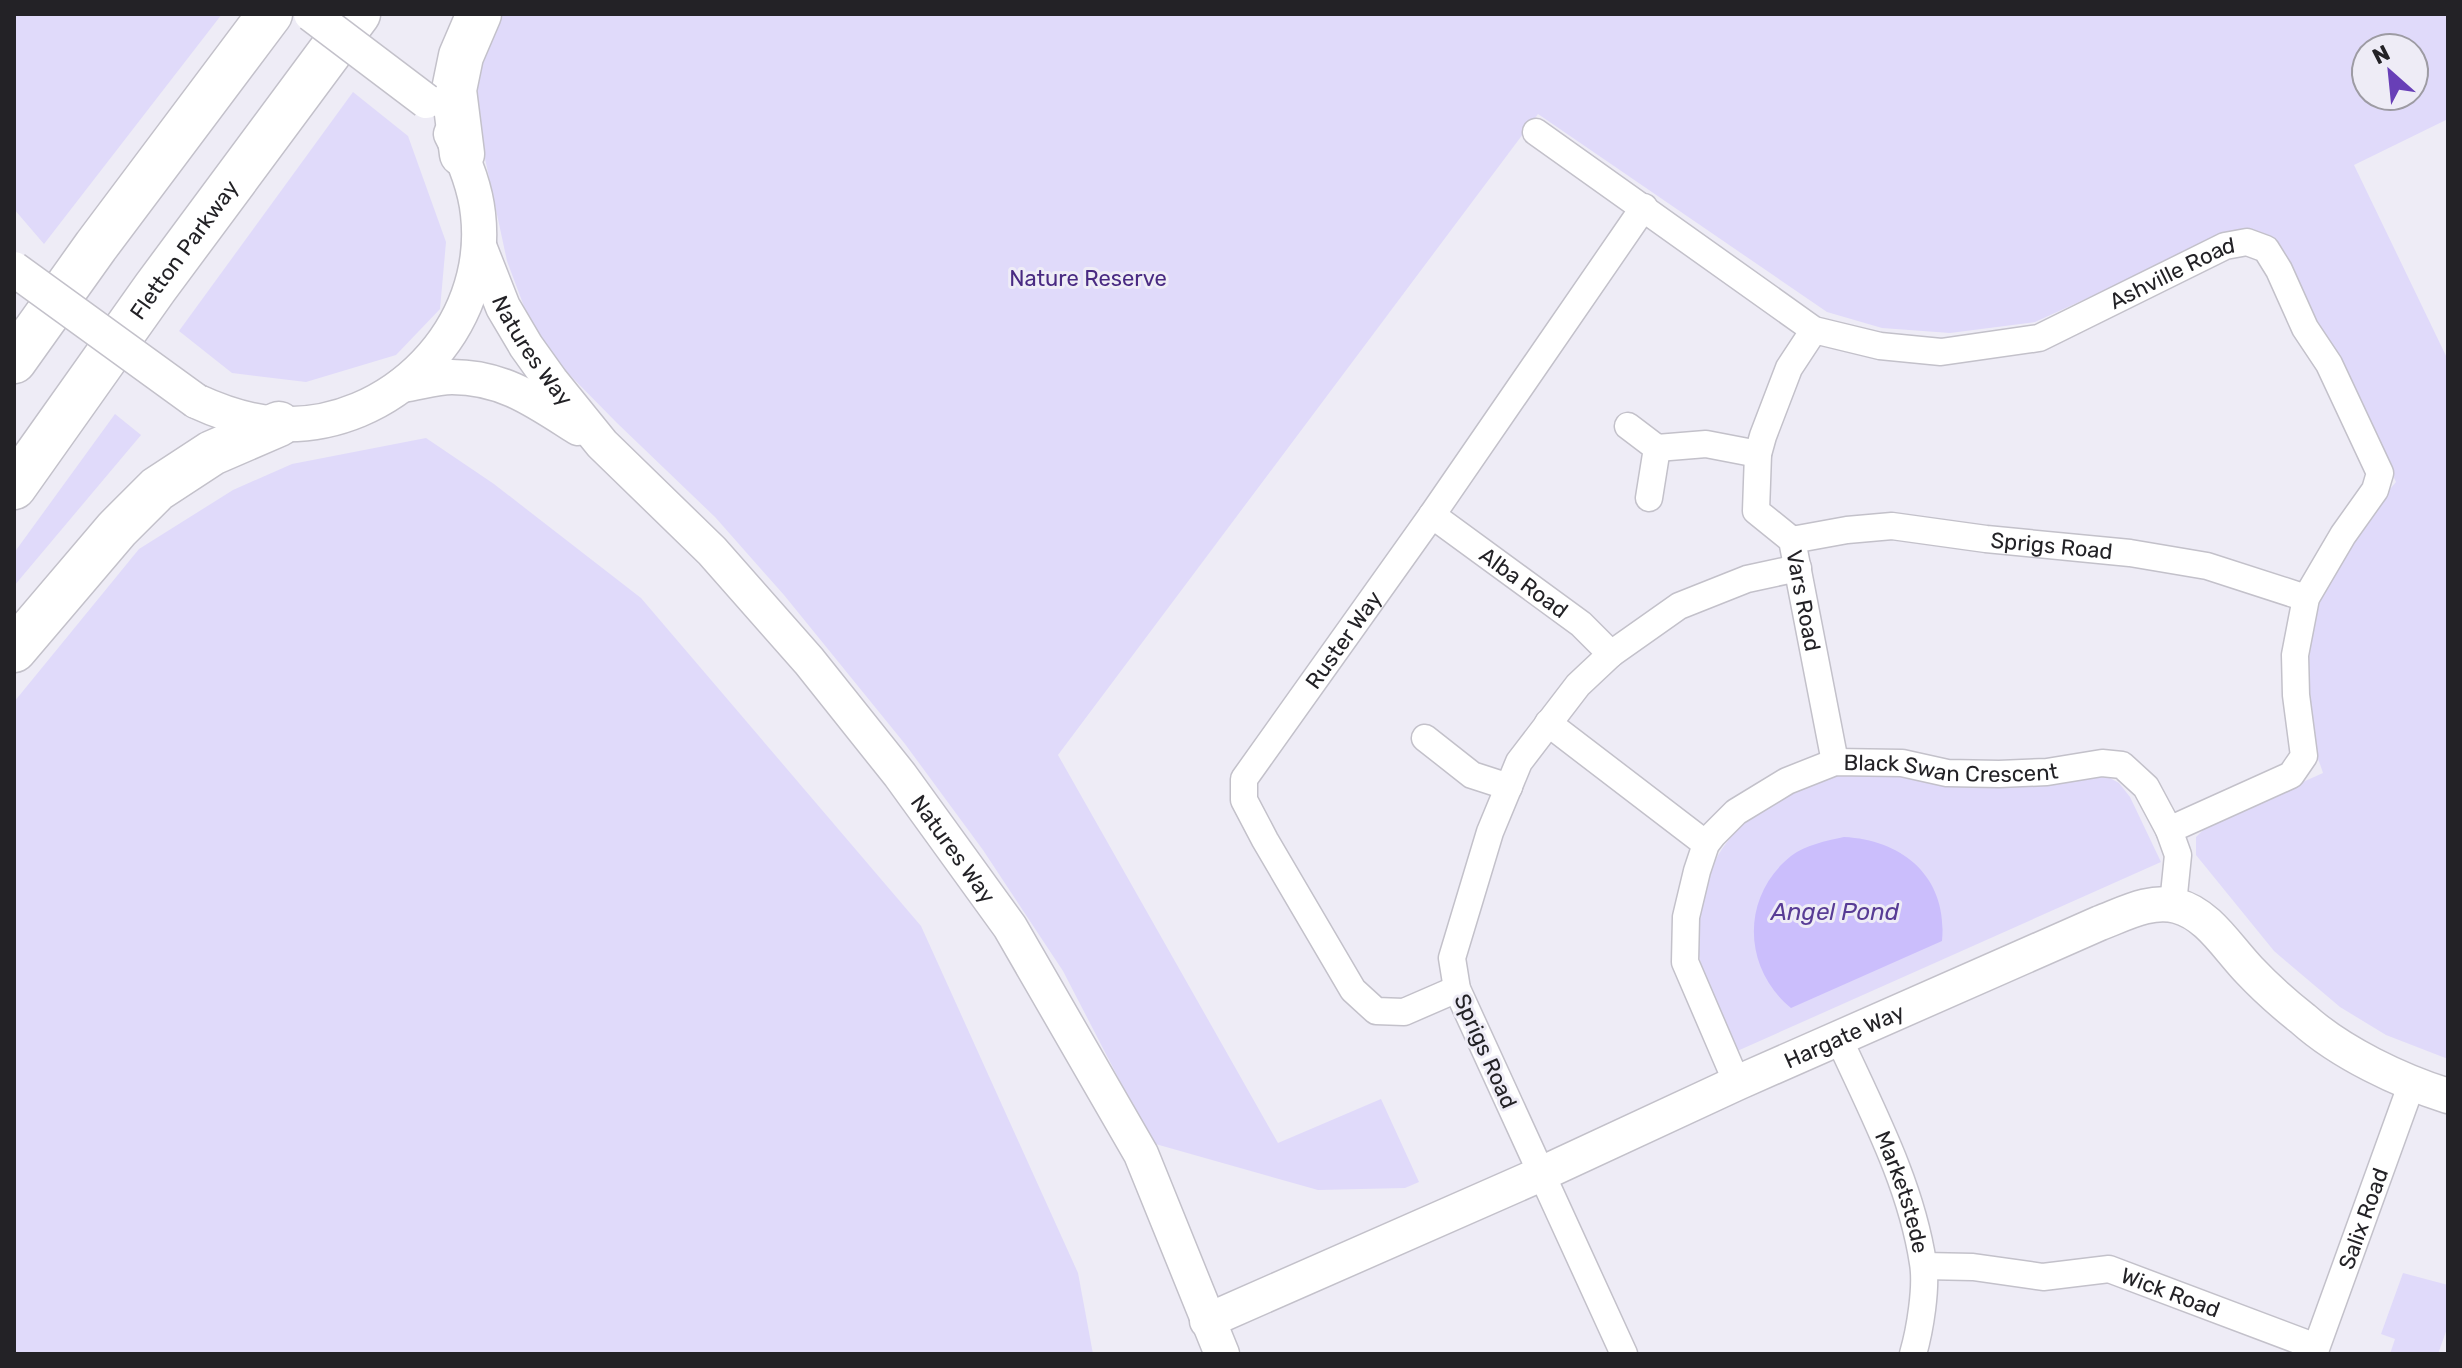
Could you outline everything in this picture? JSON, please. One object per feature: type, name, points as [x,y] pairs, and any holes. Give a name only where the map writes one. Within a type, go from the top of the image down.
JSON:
[{"type":"highway","points":[[14,361],[270,14]]},
{"type":"highway","name":"Fletton Parkway","points":[[14,487],[155,288],[358,14]]},
{"type":"highway","points":[[462,154],[454,90],[461,56],[479,14]]},
{"type":"highway","points":[[14,650],[117,529],[157,489],[212,453],[279,424]]},
{"type":"street","points":[[14,269],[196,401],[250,421],[279,424],[344,416],[374,403],[427,364],[447,338],[463,309],[473,278],[479,246],[478,215],[472,184],[462,154],[447,127],[426,101],[311,14]]},
{"type":"street","name":"Ashville Road","points":[[1536,132],[1814,330],[1880,346],[1941,352],[2039,338],[2225,246],[2247,242],[2266,249],[2305,328],[2329,364],[2380,473],[2375,490],[2343,535],[2306,598],[2295,655],[2296,695],[2304,756],[2291,775],[2169,830]]},
{"type":"street","name":"Ruster Way","points":[[1457,989],[1404,1012],[1376,1011],[1353,990],[1244,800],[1244,779],[1432,515],[1644,207]]},
{"type":"street","name":"Natures Way","points":[[479,246],[503,307],[526,346],[602,444],[712,551],[809,661],[900,775],[1010,927],[1141,1154],[1222,1354]]},
{"type":"street","name":"Vars Road","points":[[1814,330],[1789,368],[1758,454],[1756,511],[1792,540],[1835,762]]},
{"type":"street","name":"Natures Way","points":[[402,385],[451,377],[500,383],[602,444]]},
{"type":"street","points":[[1628,426],[1657,448],[1706,444],[1758,454]]},
{"type":"street","points":[[1649,498],[1657,448]]},
{"type":"street","name":"Alba Road","points":[[1432,515],[1581,624],[1611,654]]},
{"type":"street","name":"Sprigs Road","points":[[1792,540],[1892,526],[2130,553],[2207,566],[2306,598]]},
{"type":"street","name":"Sprigs Road","points":[[1624,1354],[1457,989],[1452,958],[1490,832],[1519,762],[1578,685],[1611,654],[1679,606],[1747,579],[1798,568]]},
{"type":"street","points":[[1548,723],[1706,844]]},
{"type":"street","points":[[1425,738],[1472,775],[1509,787]]},
{"type":"street","name":"Black Swan Crescent","points":[[1737,1083],[1685,962],[1686,917],[1706,844],[1736,812],[1787,781],[1835,762],[1902,763],[1947,773],[1999,774],[2047,772],[2102,763],[2122,765],[2146,787],[2169,830],[2178,855],[2173,904]]},
{"type":"street","points":[[2173,904],[2191,910],[2202,918],[2250,971],[2306,1022],[2362,1060],[2448,1096]]},
{"type":"street","name":"Hargate Way","points":[[1207,1321],[2100,923],[2141,907],[2173,904]]},
{"type":"street","name":"Marketstede","points":[[1839,1039],[1894,1161],[1913,1216],[1924,1266],[1919,1332],[1913,1354]]},
{"type":"street","name":"Salix Road","points":[[2315,1350],[2412,1083]]},
{"type":"street","name":"Wick Road","points":[[1924,1266],[1973,1267],[2043,1277],[2109,1269],[2315,1350]]},
{"type":"green space","points":[[14,14],[222,14],[44,244],[14,209]]},
{"type":"green space","name":"Nature Reserve","points":[[493,14],[2448,14],[2448,119],[2354,165],[2448,360],[2448,1059],[2386,1035],[2340,1007],[2274,951],[2196,855],[2196,837],[2209,824],[2323,773],[2311,737],[2307,689],[2310,647],[2319,605],[2334,565],[2347,542],[2396,482],[2339,363],[2321,334],[2279,245],[2272,238],[2249,230],[2215,240],[2035,322],[1950,333],[1882,328],[1827,312],[1538,114],[1058,755],[1278,1143],[1381,1099],[1419,1182],[1405,1188],[1318,1190],[1152,1143],[1063,971],[983,850],[905,744],[784,595],[715,517],[555,360],[528,317],[507,261],[472,98]]},
{"type":"green space","points":[[353,92],[408,136],[446,242],[440,309],[396,355],[306,382],[232,373],[179,331]]},
{"type":"green space","points":[[115,414],[141,435],[14,586],[14,553]]},
{"type":"green space","points":[[426,438],[494,484],[641,598],[921,926],[1078,1273],[1093,1354],[14,1354],[14,702],[139,549],[233,490],[292,464]]},
{"type":"green space","points":[[1858,774],[1915,778],[2108,777],[2119,783],[2130,797],[2161,862],[1735,1052],[1712,998],[1699,956],[1697,923],[1709,875],[1734,833],[1758,812],[1812,780]]},
{"type":"green space","points":[[2403,1273],[2448,1285],[2448,1326],[2438,1354],[2390,1354],[2395,1339],[2381,1334]]},
{"type":"water","name":"Angel Pond","points":[[1844,837],[1885,846],[1918,866],[1938,899],[1942,941],[1791,1008],[1775,992],[1763,973],[1756,953],[1756,911],[1763,891],[1775,872],[1791,856],[1809,846]]}]
